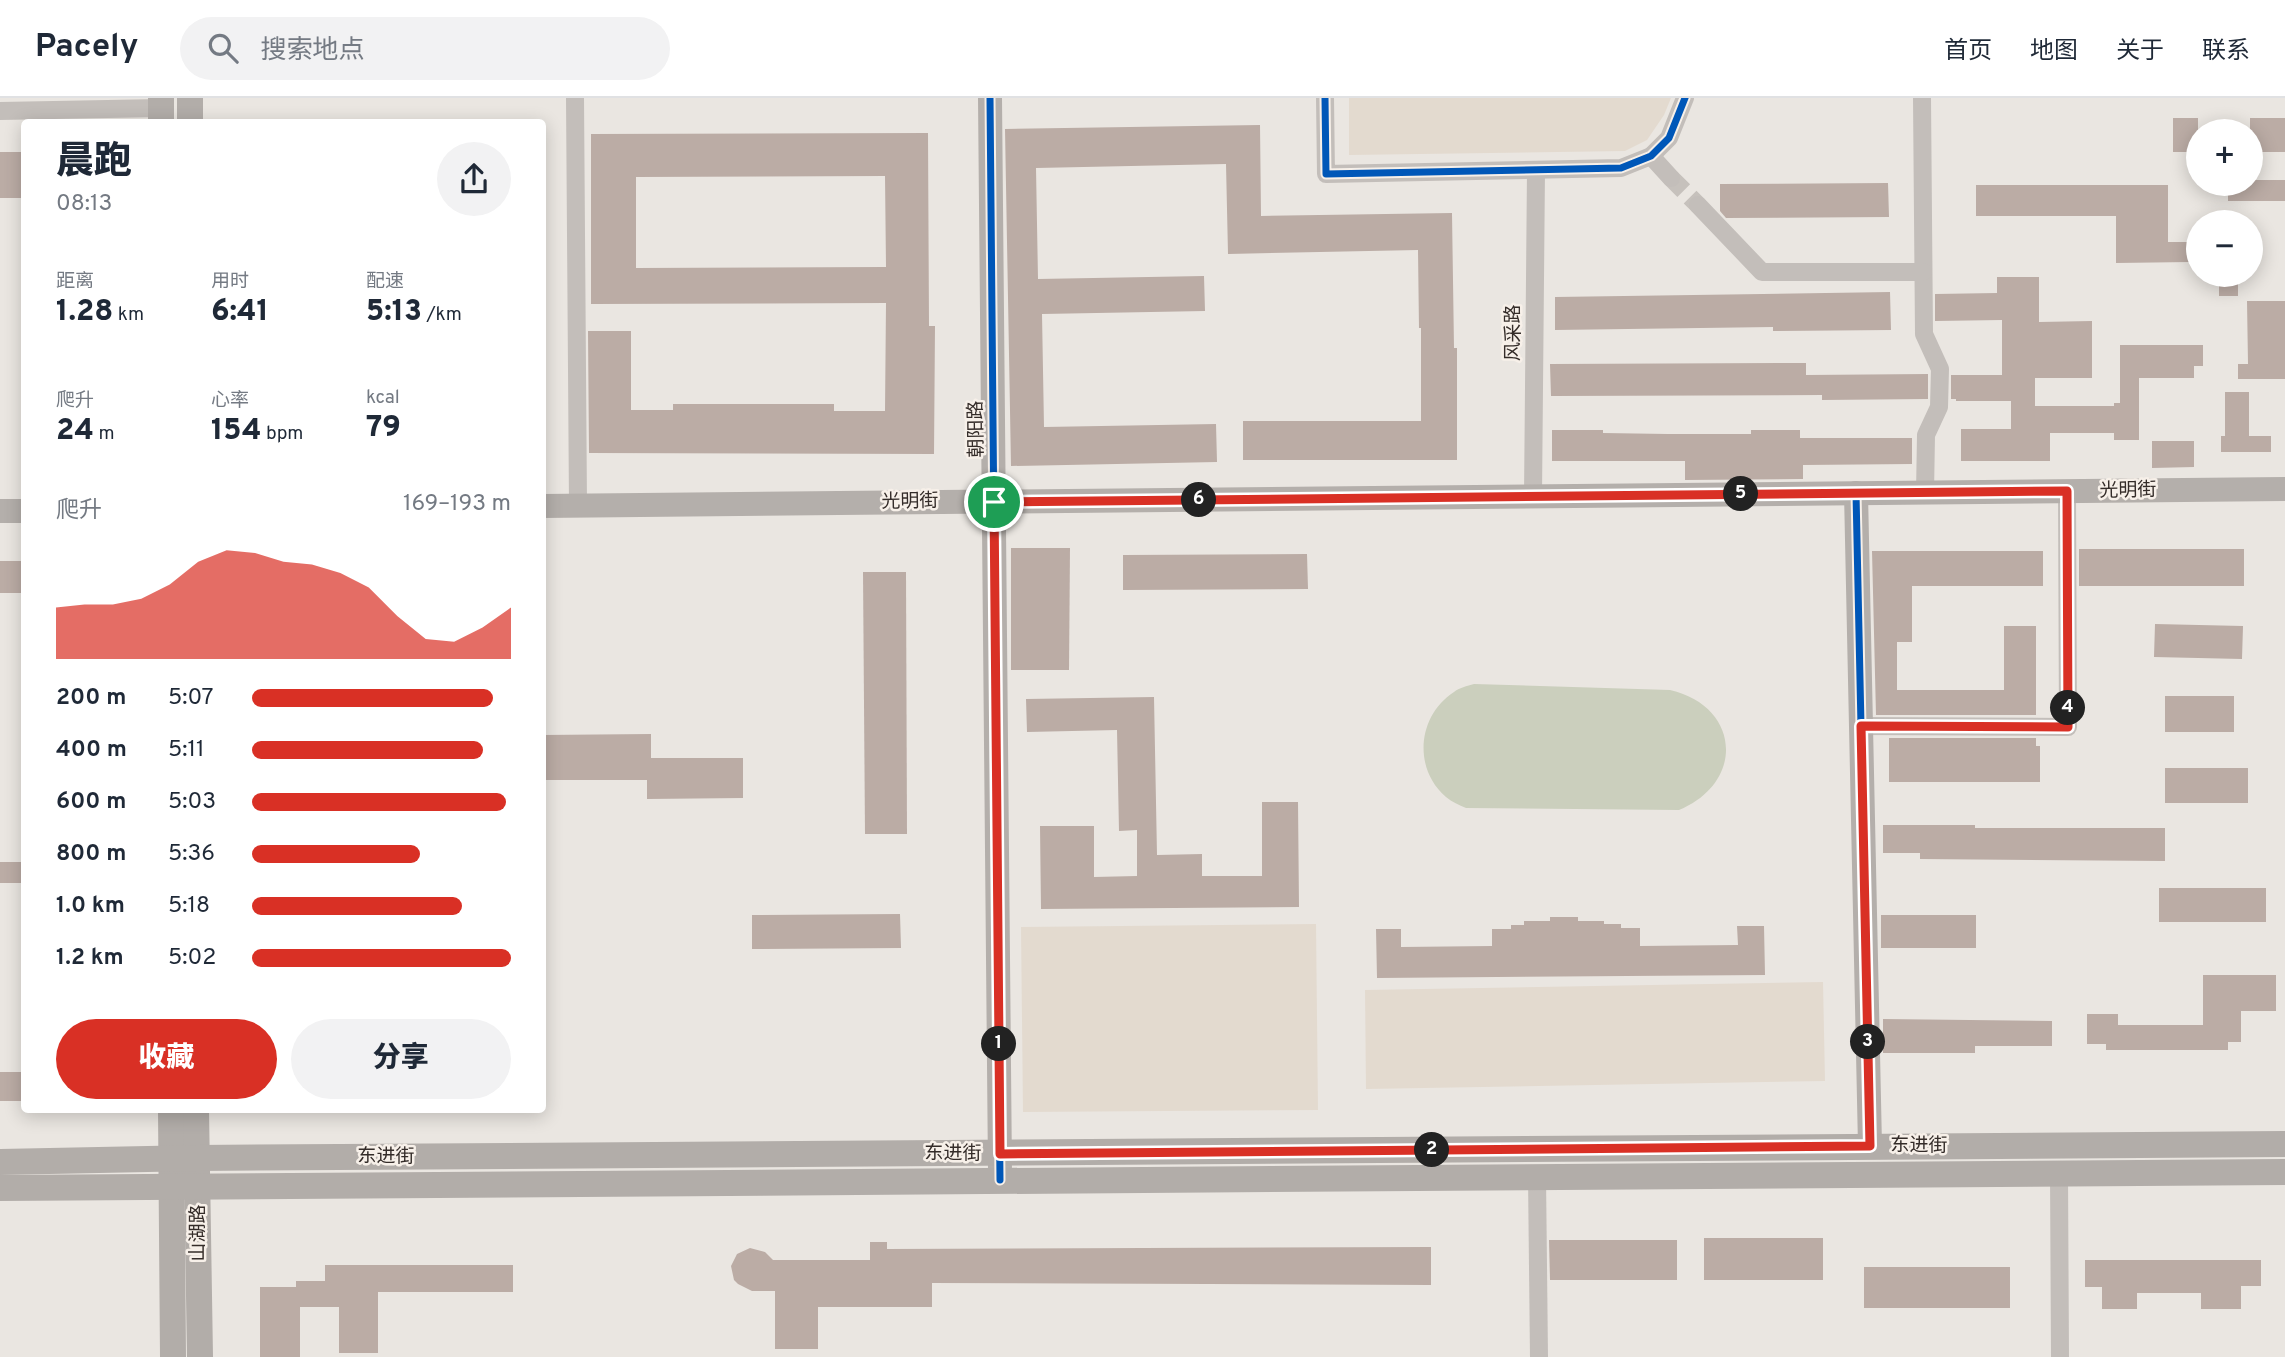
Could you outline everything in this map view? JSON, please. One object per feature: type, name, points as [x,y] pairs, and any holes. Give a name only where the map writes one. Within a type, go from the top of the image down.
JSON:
[{"type":"main road","points":[[190,98],[190,119]]},
{"type":"main road","name":"朝阳路","points":[[990,98],[1000,1181]]},
{"type":"main road","name":"光明街","points":[[546,506],[2285,489]]},
{"type":"main road","points":[[1856,493],[1870,1146]]},
{"type":"main road","points":[[0,511],[21,511]]},
{"type":"main road","name":"山湖路","points":[[173,1113],[184,1159],[199,1187],[200,1357]]},
{"type":"main road","name":"山湖路","points":[[173,1357],[170,1187],[184,1159],[195,1113]]},
{"type":"main road","name":"东进街","points":[[0,1162],[2285,1144]]},
{"type":"main road","name":"东进街","points":[[0,1188],[2285,1172]]},
{"type":"street","points":[[575,98],[578,505]]},
{"type":"street","points":[[1325,98],[1325,174],[1621,168],[1651,156],[1669,138],[1685,98]]},
{"type":"street","points":[[1922,98],[1924,334],[1940,369],[1939,407],[1926,435],[1925,493]]},
{"type":"street","points":[[0,111],[161,109]]},
{"type":"street","points":[[1651,156],[1671,178]]},
{"type":"street","name":"风采路","points":[[1533,496],[1536,170]]},
{"type":"street","points":[[1698,205],[1762,272],[1923,272]]},
{"type":"street","points":[[1861,726],[2068,727],[2067,491]]},
{"type":"street","points":[[2059,1173],[2060,1357]]},
{"type":"street","points":[[1537,1176],[1539,1357]]},
{"type":"green space","points":[[1474,684],[1670,690],[1693,699],[1710,712],[1721,728],[1726,745],[1724,764],[1716,782],[1701,797],[1679,810],[1466,808],[1448,799],[1435,785],[1424,758],[1424,743],[1427,728],[1442,702],[1463,687]]},
{"type":"shaded area","points":[[1349,98],[1671,98],[1664,115],[1647,140],[1625,151],[1349,155]]},
{"type":"shaded area","points":[[1316,924],[1318,1110],[1023,1112],[1021,927]]},
{"type":"shaded area","points":[[1823,982],[1825,1081],[1366,1089],[1365,990]]},
{"type":"building","points":[[2173,118],[2198,118],[2186,119],[2186,152],[2173,152]]},
{"type":"building","points":[[2285,118],[2285,152],[2263,152],[2263,119],[2250,119]]},
{"type":"building","points":[[1260,125],[1261,216],[1452,213],[1454,348],[1457,348],[1457,460],[1243,460],[1243,421],[1421,421],[1418,250],[1228,254],[1226,164],[1036,168],[1038,279],[1204,276],[1205,311],[1042,314],[1044,427],[1216,424],[1217,462],[1011,466],[1005,129]]},
{"type":"building","points":[[928,133],[929,326],[935,326],[934,454],[589,453],[588,331],[631,331],[631,410],[673,410],[673,404],[834,404],[834,411],[885,411],[886,303],[591,304],[591,134]],"holes":[[[885,176],[886,267],[636,268],[636,177]]]},
{"type":"building","points":[[0,152],[21,152],[21,198],[0,198]]},
{"type":"building","points":[[2263,180],[2285,180],[2285,201],[2228,201],[2228,196],[2263,196]]},
{"type":"building","points":[[1888,183],[1889,217],[1726,218],[1720,211],[1720,184]]},
{"type":"building","points":[[1976,185],[2168,185],[2168,242],[2186,242],[2186,262],[2116,263],[2116,216],[1976,216]]},
{"type":"building","points":[[1997,277],[2039,277],[2039,322],[2092,321],[2092,378],[2035,378],[2035,406],[2114,406],[2114,403],[2120,403],[2120,345],[2203,345],[2203,366],[2194,366],[2194,378],[2139,378],[2139,440],[2114,440],[2114,433],[2050,433],[2050,461],[1961,461],[1961,429],[2011,429],[2011,401],[1951,399],[1951,375],[2002,375],[2002,320],[1935,321],[1935,294],[1997,293]]},
{"type":"building","points":[[2219,287],[2238,287],[2238,296],[2219,296]]},
{"type":"building","points":[[1890,292],[1891,330],[1773,331],[1773,327],[1555,330],[1555,297]]},
{"type":"building","points":[[2247,301],[2285,301],[2285,379],[2238,379],[2238,364],[2248,364]]},
{"type":"building","points":[[1806,363],[1806,375],[1928,374],[1928,399],[1822,400],[1822,395],[1551,396],[1550,364]]},
{"type":"building","points":[[2225,392],[2249,392],[2249,436],[2271,436],[2271,452],[2221,452],[2221,436],[2225,436]]},
{"type":"building","points":[[1552,430],[1751,434],[1751,430],[1800,430],[1800,438],[1912,438],[1912,464],[1803,465],[1803,479],[1685,480],[1685,461],[1552,461]]},
{"type":"building","points":[[2152,441],[2194,441],[2194,467],[2152,468]]},
{"type":"building","points":[[1011,548],[1070,548],[1069,670],[1011,670]]},
{"type":"building","points":[[2079,549],[2244,549],[2244,586],[2079,586]]},
{"type":"building","points":[[1872,551],[2043,551],[2043,586],[1912,586],[1912,642],[1897,642],[1897,690],[2004,690],[2004,626],[2036,626],[2036,715],[1876,715]]},
{"type":"building","points":[[1307,554],[1308,589],[1123,590],[1123,555]]},
{"type":"building","points":[[0,561],[21,561],[21,593],[0,593]]},
{"type":"building","points":[[863,572],[906,572],[907,834],[865,834]]},
{"type":"building","points":[[2155,624],[2243,626],[2242,659],[2154,657]]},
{"type":"building","points":[[2165,696],[2234,696],[2234,732],[2165,732]]},
{"type":"building","points":[[1154,697],[1157,855],[1202,854],[1202,876],[1262,876],[1262,802],[1298,802],[1299,907],[1041,909],[1040,826],[1094,826],[1094,877],[1137,876],[1137,830],[1119,831],[1117,730],[1027,732],[1026,699]]},
{"type":"building","points":[[651,734],[651,758],[743,758],[743,798],[647,799],[647,780],[546,780],[546,735]]},
{"type":"building","points":[[1889,738],[2036,738],[2036,746],[2040,746],[2040,782],[1889,782]]},
{"type":"building","points":[[2165,768],[2248,768],[2248,803],[2165,803]]},
{"type":"building","points":[[1883,825],[2165,828],[2165,861],[1920,859],[1920,853],[1883,853]]},
{"type":"building","points":[[0,862],[21,862],[21,883],[0,883]]},
{"type":"building","points":[[2159,888],[2266,888],[2266,922],[2159,922]]},
{"type":"building","points":[[900,914],[901,948],[752,949],[752,915]]},
{"type":"building","points":[[1881,915],[1976,915],[1976,948],[1881,948]]},
{"type":"building","points":[[1550,917],[1578,917],[1578,921],[1604,921],[1604,924],[1621,924],[1621,928],[1640,928],[1640,946],[1738,945],[1737,926],[1764,926],[1765,975],[1377,978],[1376,929],[1401,929],[1401,947],[1492,946],[1492,929],[1511,929],[1511,925],[1524,925],[1524,921],[1550,921]]},
{"type":"building","points":[[2203,975],[2276,975],[2276,1011],[2241,1011],[2241,1042],[2228,1042],[2228,1050],[2106,1050],[2106,1044],[2087,1044],[2087,1014],[2118,1014],[2118,1025],[2203,1025]]},
{"type":"building","points":[[1883,1019],[2052,1021],[2052,1046],[1975,1046],[1975,1053],[1883,1053]]},
{"type":"building","points":[[0,1072],[21,1072],[21,1101],[0,1101]]},
{"type":"building","points":[[1704,1238],[1823,1238],[1823,1280],[1704,1280]]},
{"type":"building","points":[[1549,1240],[1677,1240],[1677,1280],[1550,1280]]},
{"type":"building","points":[[870,1242],[887,1242],[887,1249],[1431,1247],[1431,1285],[932,1283],[932,1307],[818,1307],[818,1349],[775,1349],[775,1291],[752,1291],[738,1284],[734,1280],[731,1266],[737,1254],[750,1248],[765,1252],[773,1260],[870,1260]]},
{"type":"building","points":[[2085,1260],[2261,1260],[2261,1286],[2241,1286],[2241,1309],[2201,1309],[2201,1293],[2137,1293],[2137,1309],[2102,1309],[2102,1287],[2085,1287]]},
{"type":"building","points":[[325,1265],[513,1265],[513,1292],[378,1292],[378,1353],[339,1353],[339,1307],[300,1307],[300,1357],[260,1357],[260,1287],[296,1287],[296,1281],[325,1281]]},
{"type":"building","points":[[1864,1267],[2010,1267],[2010,1308],[1864,1308]]},
{"type":"tunnel","points":[[1671,178],[1698,205]]},
{"type":"cycle path","points":[[990,98],[1000,1180]]},
{"type":"cycle path","points":[[1325,98],[1326,174],[1621,168],[1651,156],[1669,138],[1685,98]]},
{"type":"cycle path","points":[[1861,726],[2068,727],[2067,491]]},
{"type":"cycle path","points":[[1856,493],[1870,1146]]},
{"type":"route","points":[[2067,491],[2068,727],[1861,726],[1870,1146],[1000,1154],[994,502],[2067,491]]}]
